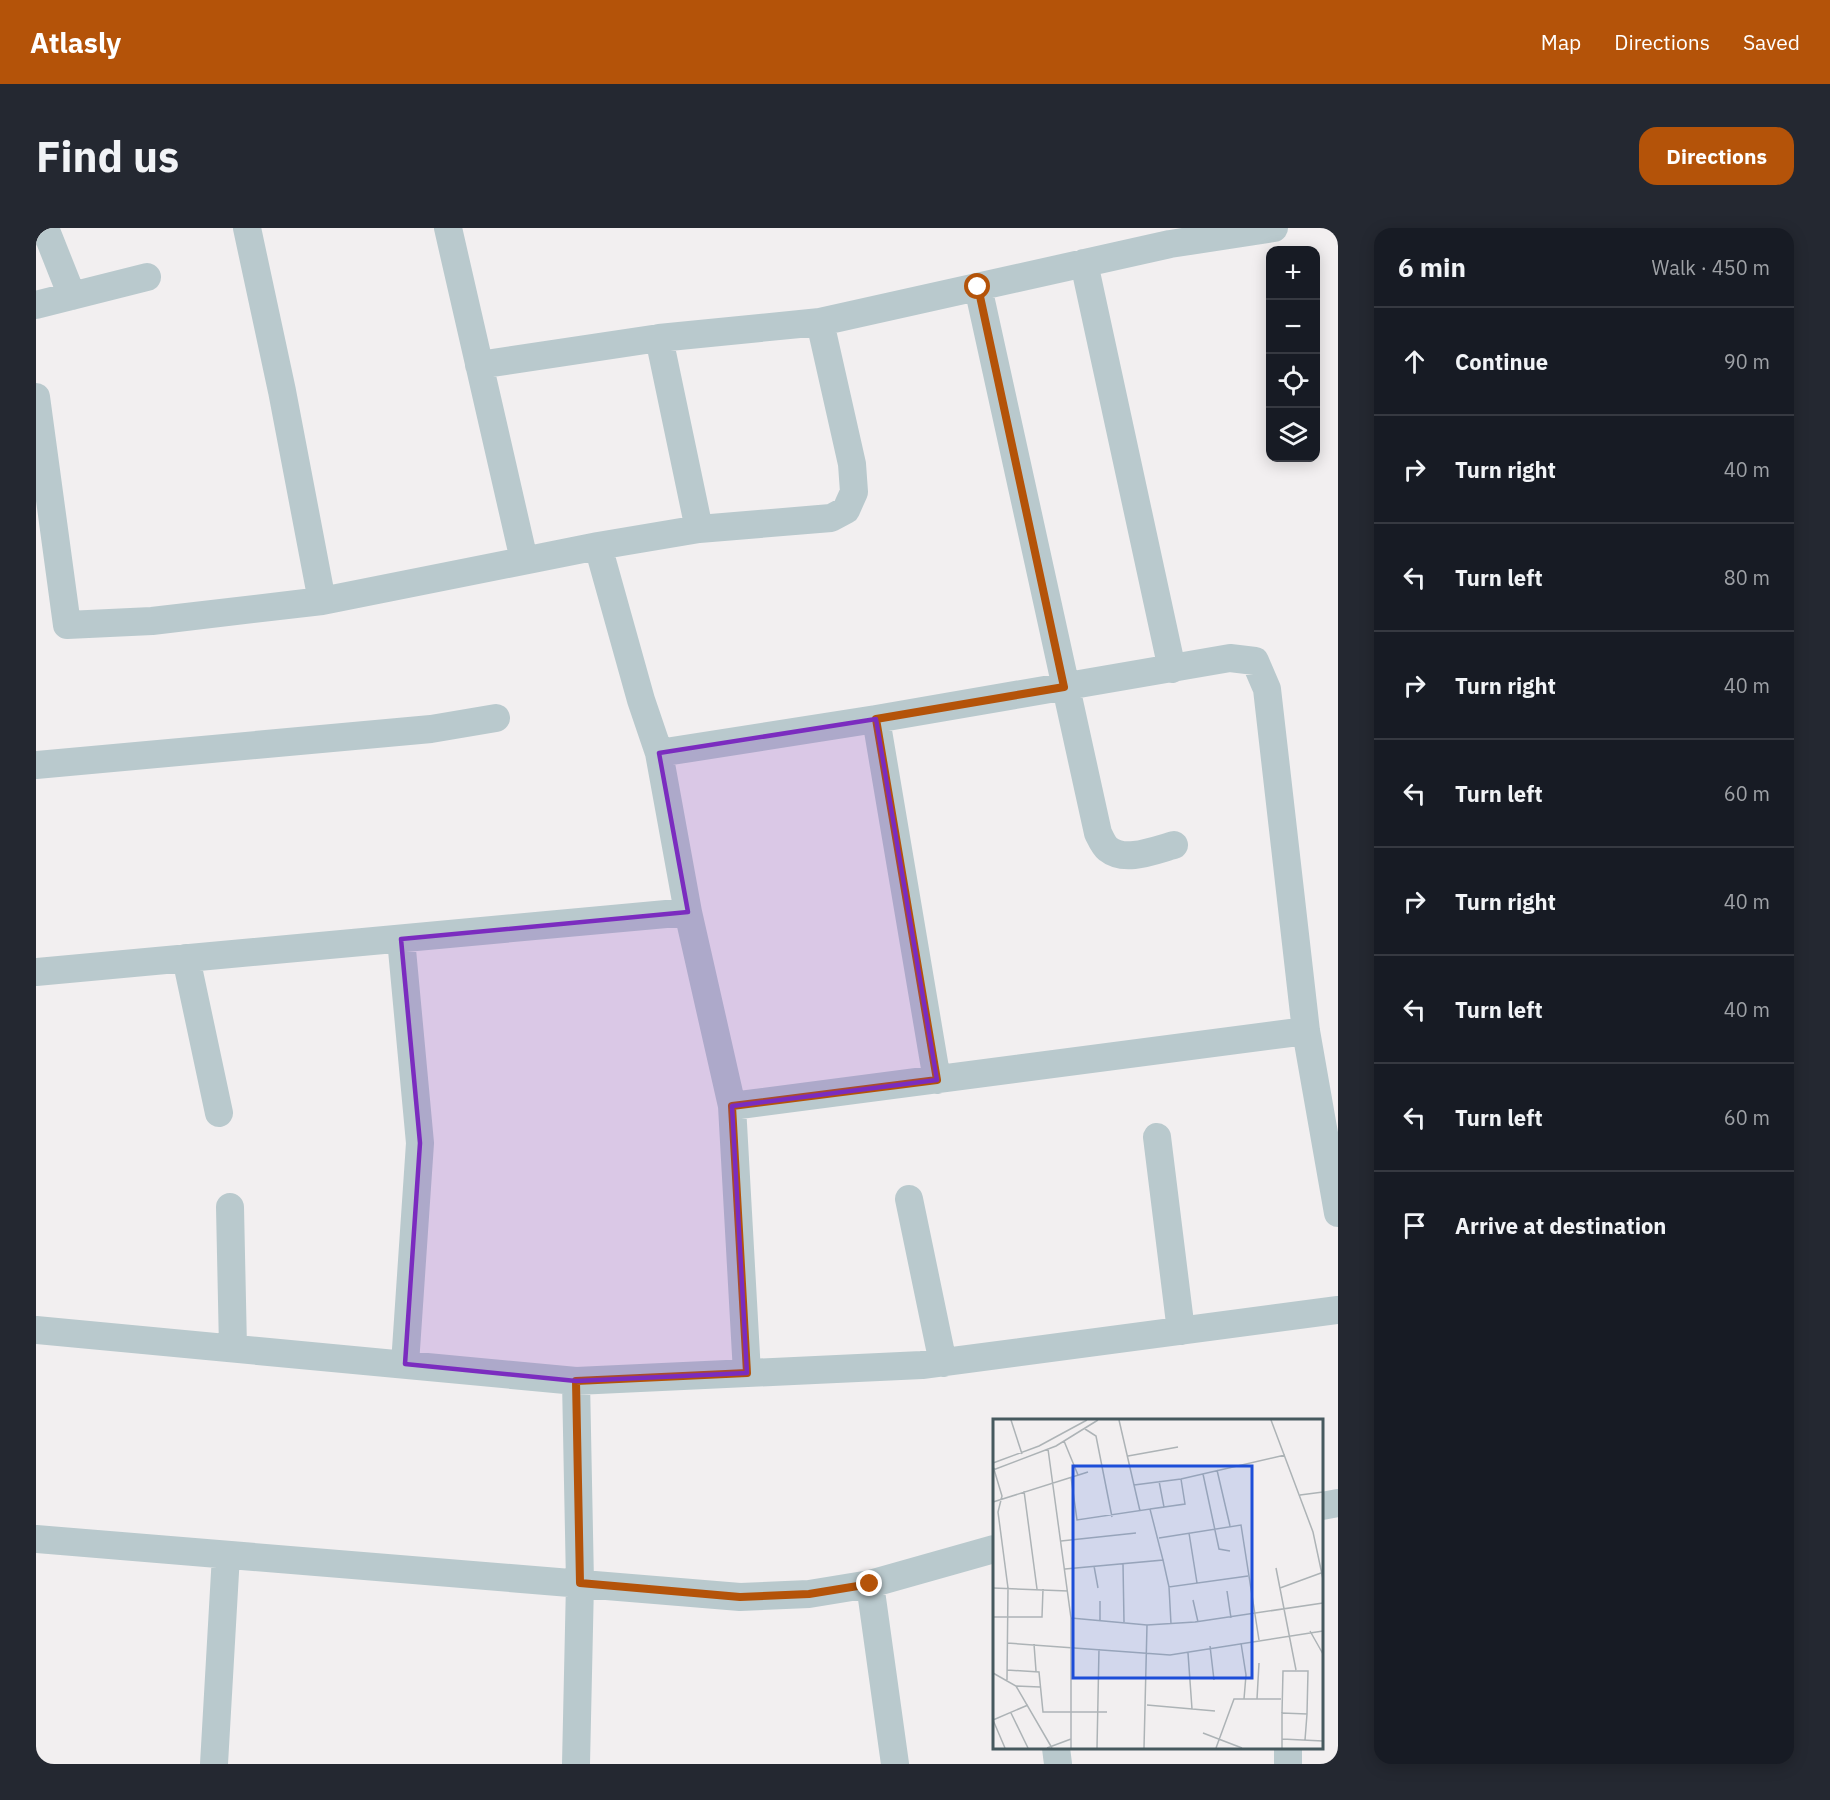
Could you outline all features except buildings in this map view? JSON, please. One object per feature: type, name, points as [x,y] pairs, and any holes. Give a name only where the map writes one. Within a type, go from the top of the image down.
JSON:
[{"type":"street","points":[[45,228],[72,296]]},
{"type":"street","points":[[247,228],[282,392],[322,601]]},
{"type":"street","points":[[448,228],[524,561]]},
{"type":"street","points":[[479,365],[659,338],[820,322],[1170,244],[1274,228]]},
{"type":"street","points":[[1084,263],[1172,669]]},
{"type":"street","points":[[36,305],[147,277]]},
{"type":"street","points":[[978,287],[1064,687],[1098,833],[1107,849],[1124,856],[1147,853],[1174,845]]},
{"type":"street","points":[[36,397],[67,625],[152,621],[322,601],[598,546],[699,529],[831,518],[846,510],[854,492],[852,464],[820,322]]},
{"type":"street","points":[[659,338],[699,529]]},
{"type":"street","points":[[598,546],[640,700],[659,753],[688,912],[732,1106],[747,1373]]},
{"type":"street","points":[[659,753],[876,719],[1230,658],[1255,661],[1267,689],[1306,1031],[1338,1213]]},
{"type":"street","points":[[36,765],[431,729],[496,718]]},
{"type":"street","points":[[876,719],[937,1080]]},
{"type":"street","points":[[36,972],[688,912]]},
{"type":"street","points":[[401,939],[420,1143],[405,1364]]},
{"type":"street","points":[[186,958],[219,1113]]},
{"type":"street","points":[[732,1106],[1306,1031]]},
{"type":"street","points":[[1157,1137],[1181,1331]]},
{"type":"street","points":[[909,1199],[943,1363]]},
{"type":"street","points":[[230,1207],[233,1348]]},
{"type":"street","points":[[36,1330],[576,1381],[943,1363],[1338,1310]]},
{"type":"street","points":[[576,1381],[580,1583],[576,1764]]},
{"type":"street","points":[[1323,1506],[1338,1503]]},
{"type":"street","points":[[36,1539],[740,1597],[809,1594],[870,1584],[993,1549]]},
{"type":"street","points":[[214,1764],[226,1555]]},
{"type":"street","points":[[870,1584],[895,1764]]},
{"type":"street","points":[[1056,1749],[1058,1764]]},
{"type":"highlighted area","points":[[876,719],[937,1080],[732,1106],[747,1373],[576,1381],[405,1364],[420,1143],[401,939],[688,912],[659,753]]},
{"type":"route","points":[[870,1584],[809,1594],[740,1597],[580,1583],[576,1381],[747,1373],[732,1106],[937,1080],[876,719],[1064,687],[978,287]]}]
